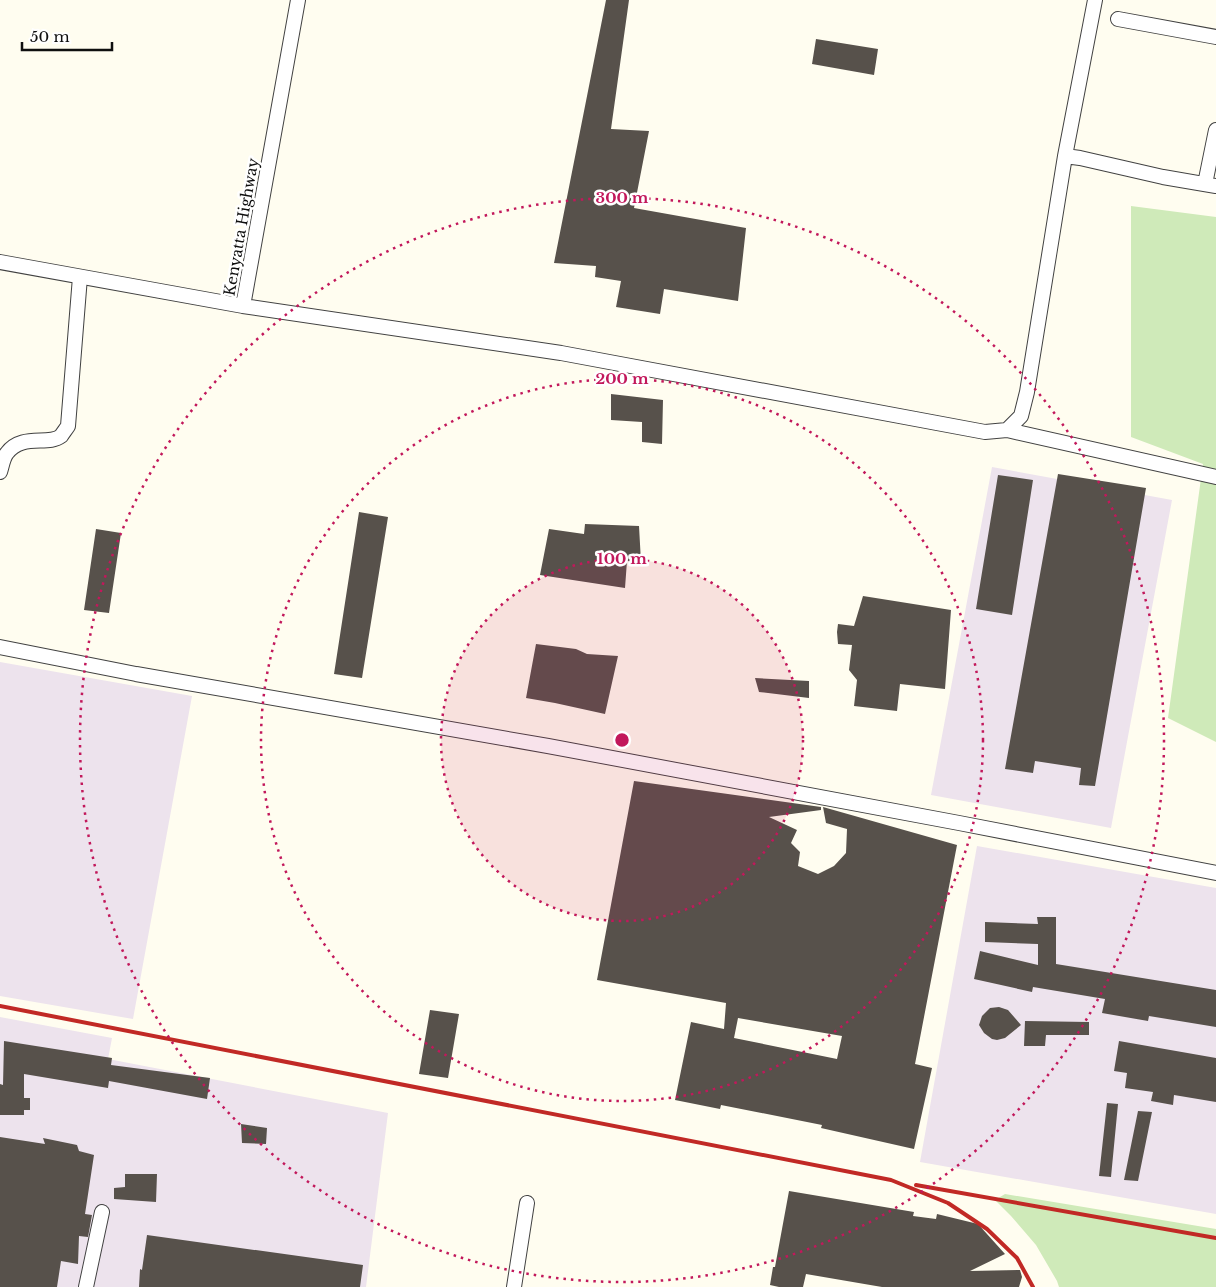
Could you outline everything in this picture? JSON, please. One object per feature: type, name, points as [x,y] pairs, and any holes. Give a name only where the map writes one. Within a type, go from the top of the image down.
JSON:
[{"type":"street","name":"Kenyatta Highway","points":[[0,262],[243,306],[298,0]]},
{"type":"street","points":[[1007,430],[1021,416],[1027,392],[1065,156],[1095,0]]},
{"type":"street","points":[[1118,19],[1216,36]]},
{"type":"street","points":[[1065,156],[1210,185],[1216,130]]},
{"type":"street","points":[[0,472],[6,454],[17,445],[32,440],[48,440],[60,436],[68,426],[80,277]]},
{"type":"street","points":[[243,306],[561,352],[985,432],[1007,430],[1216,477]]},
{"type":"street","points":[[0,647],[136,674],[548,746],[1216,873]]},
{"type":"street","points":[[514,1287],[527,1203]]},
{"type":"street","points":[[86,1287],[102,1212]]},
{"type":"shaded area","points":[[992,467],[1172,500],[1111,828],[931,795]]},
{"type":"shaded area","points":[[0,662],[192,696],[133,1019],[0,996]]},
{"type":"shaded area","points":[[977,846],[1216,888],[1216,1214],[920,1162]]},
{"type":"shaded area","points":[[0,1017],[112,1038],[108,1059],[388,1113],[366,1287],[0,1287]]},
{"type":"green space","points":[[1131,206],[1216,217],[1216,742],[1168,718],[1203,464],[1131,437]]},
{"type":"green space","points":[[1005,1194],[1216,1229],[1216,1287],[1059,1287],[1036,1245],[995,1200]]},
{"type":"building","points":[[606,0],[629,0],[611,129],[649,131],[634,208],[746,228],[738,301],[664,289],[660,314],[616,307],[621,281],[595,277],[596,266],[554,263]]},
{"type":"building","points":[[816,39],[878,49],[874,75],[812,64]]},
{"type":"building","points":[[611,394],[663,400],[662,444],[642,442],[642,422],[611,420]]},
{"type":"building","points":[[1058,474],[1146,488],[1095,786],[1079,785],[1081,768],[1035,761],[1033,773],[1005,769]]},
{"type":"building","points":[[998,475],[1033,480],[1012,615],[976,609]]},
{"type":"building","points":[[359,512],[388,517],[362,678],[334,674]]},
{"type":"building","points":[[585,524],[639,526],[641,562],[627,561],[625,588],[540,575],[549,529],[584,534]]},
{"type":"building","points":[[96,529],[121,533],[109,613],[84,610]]},
{"type":"building","points":[[863,596],[951,610],[945,689],[900,684],[897,711],[854,706],[857,680],[849,670],[852,645],[838,644],[837,632],[838,624],[854,626]]},
{"type":"building","points":[[536,644],[576,649],[587,654],[618,656],[605,714],[526,698]]},
{"type":"building","points":[[755,678],[809,681],[809,698],[759,692]]},
{"type":"building","points":[[634,781],[821,807],[821,810],[769,817],[797,830],[791,843],[800,852],[798,866],[818,874],[834,866],[846,853],[847,829],[826,823],[823,807],[957,845],[915,1064],[932,1068],[914,1149],[821,1128],[822,1125],[721,1105],[720,1109],[675,1100],[691,1022],[724,1029],[726,1003],[597,980]],"holes":[[[738,1018],[842,1036],[837,1059],[734,1038]]]},
{"type":"building","points":[[1037,917],[1056,917],[1056,964],[1216,990],[1216,1027],[1149,1016],[1148,1021],[1102,1013],[1105,999],[1033,987],[1032,992],[974,979],[980,951],[1038,965],[1038,944],[985,942],[985,922],[1038,924]]},
{"type":"building","points":[[999,1007],[1008,1010],[1021,1025],[1005,1038],[997,1040],[984,1033],[979,1025],[982,1016],[990,1008]]},
{"type":"building","points":[[430,1010],[459,1014],[448,1078],[419,1074]]},
{"type":"building","points":[[1025,1021],[1089,1022],[1089,1035],[1046,1035],[1045,1046],[1024,1046]]},
{"type":"building","points":[[4,1041],[112,1058],[111,1065],[210,1078],[207,1099],[109,1081],[108,1088],[24,1074],[24,1098],[30,1098],[30,1110],[24,1110],[24,1115],[0,1115],[0,1084],[3,1085]]},
{"type":"building","points":[[1119,1041],[1216,1058],[1216,1102],[1174,1095],[1173,1105],[1151,1101],[1153,1092],[1125,1088],[1127,1073],[1114,1071]]},
{"type":"building","points":[[1107,1103],[1118,1104],[1111,1177],[1099,1176]]},
{"type":"building","points":[[1138,1111],[1152,1112],[1138,1181],[1124,1180]]},
{"type":"building","points":[[241,1124],[267,1128],[266,1144],[242,1143]]},
{"type":"building","points":[[0,1137],[45,1144],[43,1138],[77,1145],[79,1151],[94,1155],[85,1214],[92,1215],[88,1237],[79,1236],[78,1264],[61,1261],[57,1287],[0,1287]]},
{"type":"building","points":[[125,1174],[157,1174],[156,1202],[114,1199],[114,1188],[125,1187]]},
{"type":"building","points":[[789,1191],[914,1212],[913,1216],[936,1219],[937,1214],[978,1224],[1005,1254],[970,1271],[1020,1270],[1022,1277],[1019,1287],[882,1287],[806,1274],[803,1287],[770,1285]]},
{"type":"building","points":[[147,1235],[363,1265],[360,1287],[139,1287],[140,1269],[142,1270]]},
{"type":"railway","points":[[0,1006],[891,1180],[948,1203],[987,1229],[1017,1258],[1033,1287]]},
{"type":"railway","points":[[916,1185],[1216,1238]]}]
